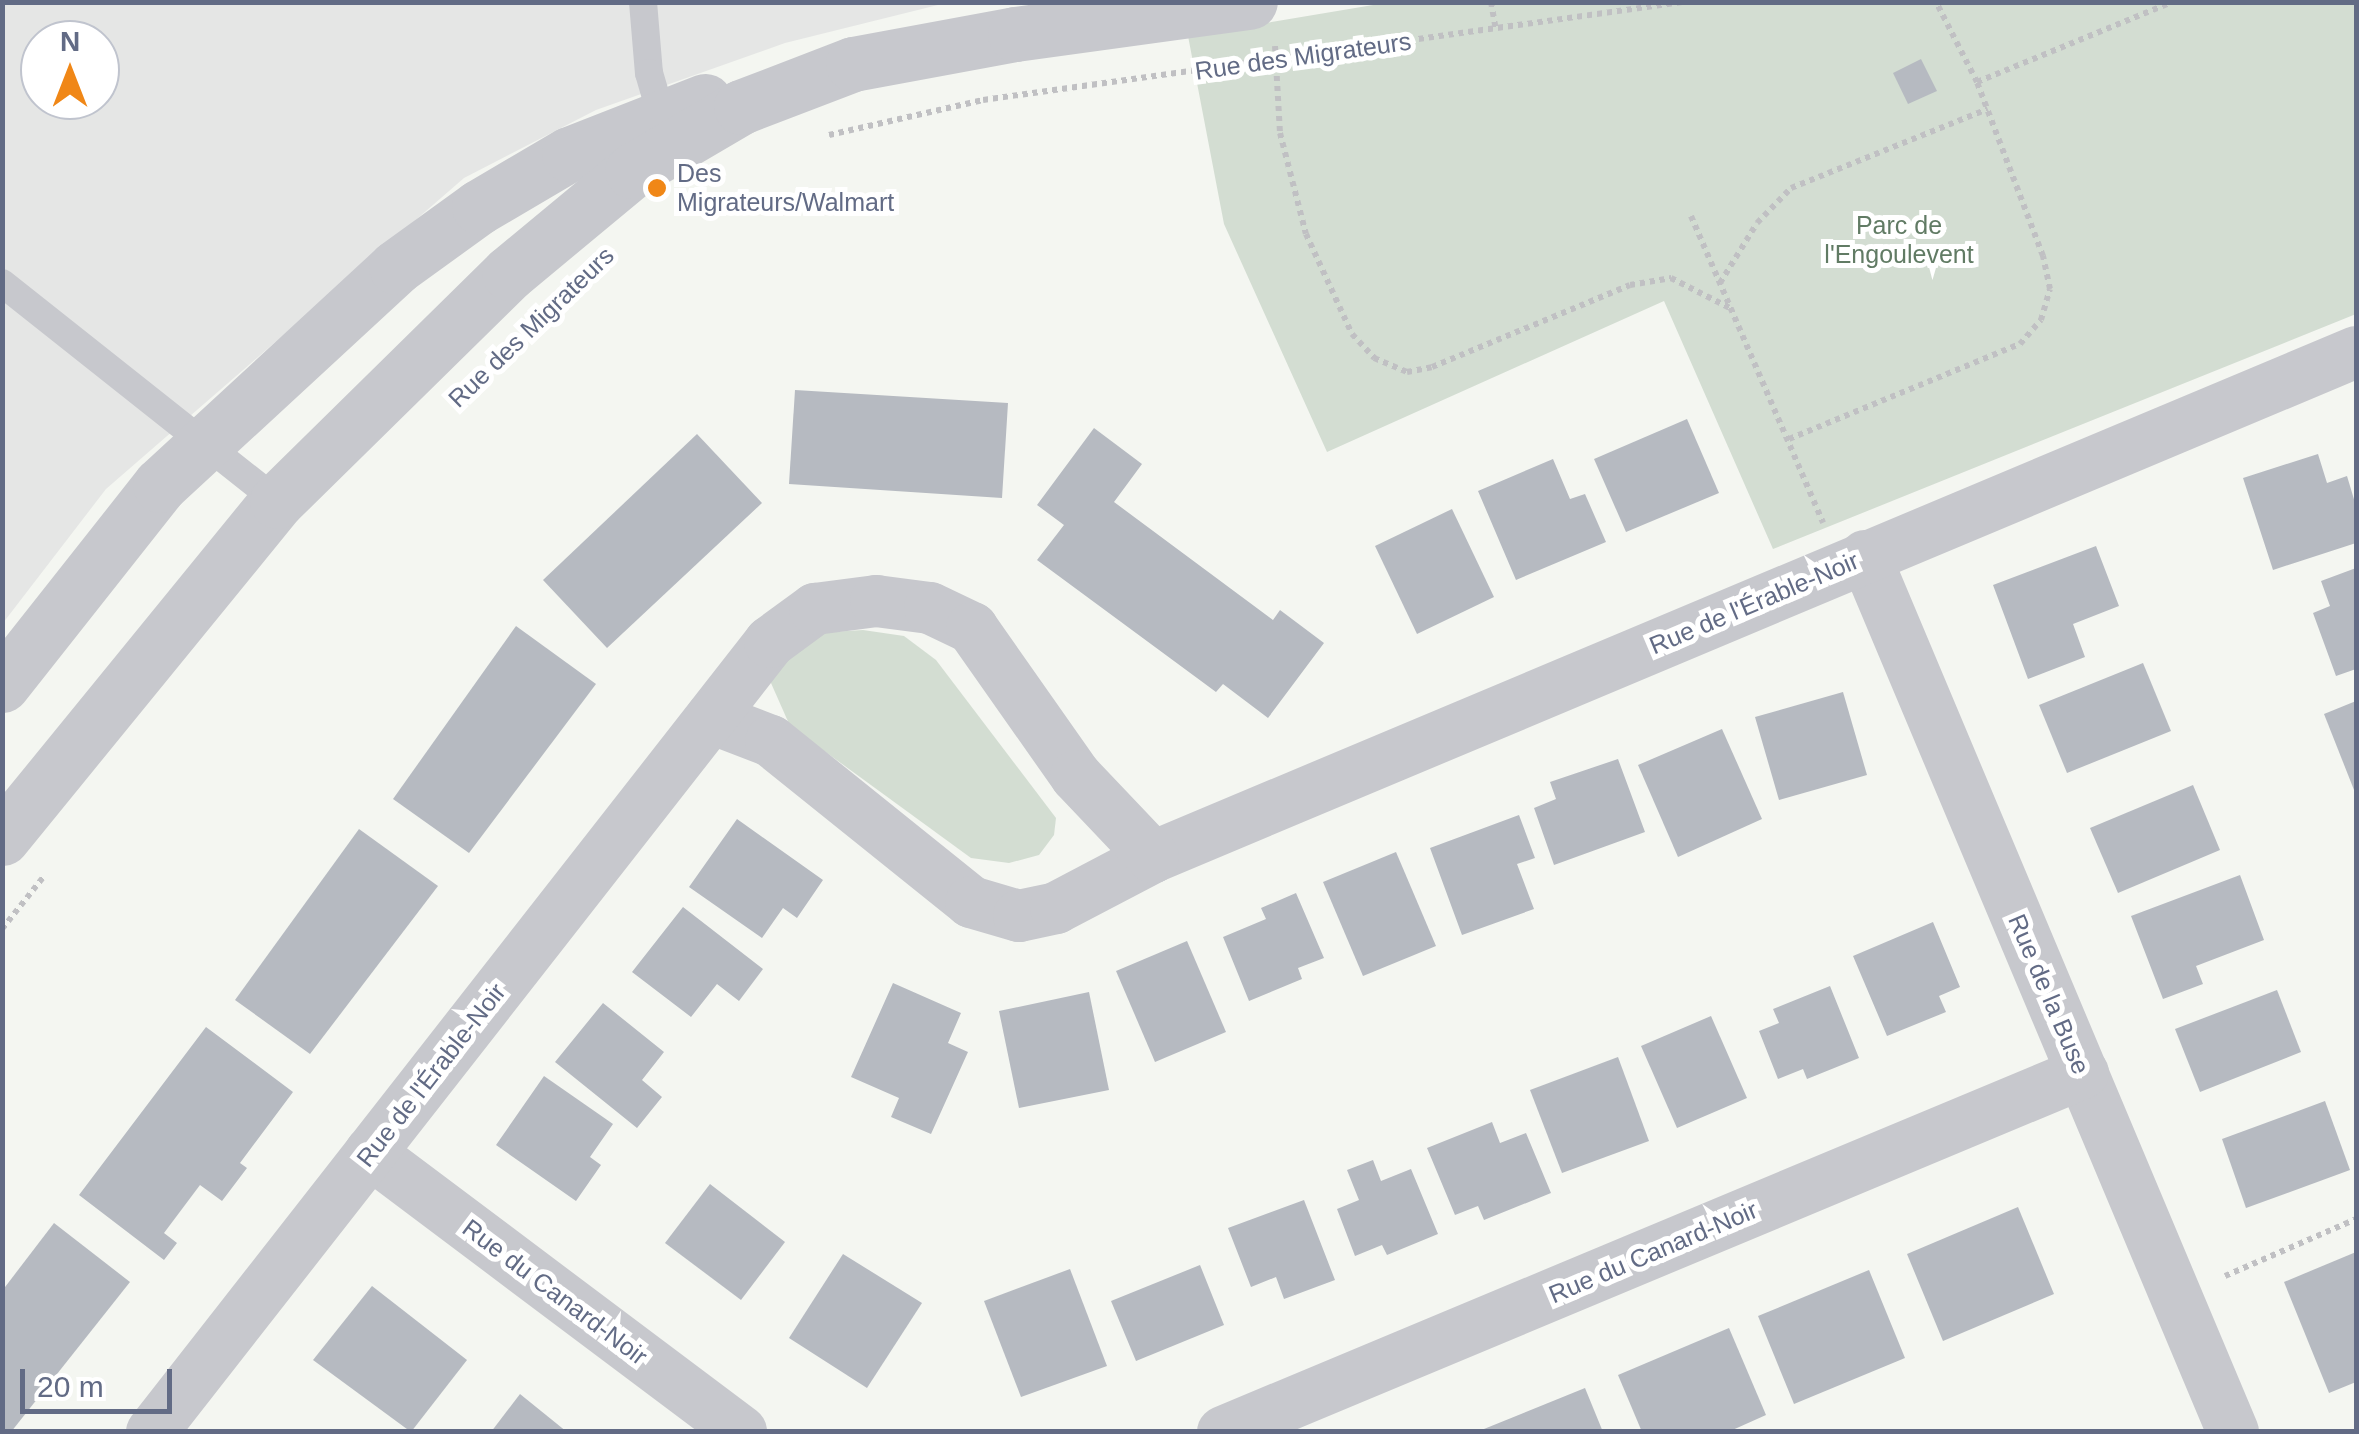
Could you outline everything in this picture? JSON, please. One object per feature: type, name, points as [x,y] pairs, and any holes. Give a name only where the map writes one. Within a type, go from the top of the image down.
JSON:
[{"type":"street","name":"Rue des Migrateurs","points":[[2,685],[140,509],[205,438],[440,234],[569,154],[665,130],[810,78],[955,44],[1262,20]]},
{"type":"street","name":"Rue des Migrateurs","points":[[2,838],[277,501],[549,236],[665,130]]},
{"type":"street","name":"Rue de l'Érable-Noir","points":[[711,718],[771,741],[971,902],[1019,916],[1056,908],[1153,857],[2356,352]]},
{"type":"street","name":"Rue de la Buse","points":[[1853,561],[2083,1074],[2233,1432]]},
{"type":"street","name":"Rue de l'Érable-Noir","points":[[152,1432],[770,642],[815,609],[876,601],[930,608],[972,628],[1076,776],[1153,857]]},
{"type":"street","name":"Rue du Canard-Noir","points":[[1224,1432],[2083,1074]]},
{"type":"street","name":"Rue du Canard-Noir","points":[[370,1153],[741,1432]]},
{"type":"lane","points":[[643,2],[665,130]]},
{"type":"lane","points":[[2,283],[205,438],[277,501]]},
{"type":"path","points":[[1491,2],[1496,30]]},
{"type":"path","name":"Rue des Migrateurs","points":[[811,140],[933,108],[1682,2]]},
{"type":"path","points":[[1788,439],[2020,344],[2041,320],[2050,289],[2043,256],[1988,109],[1936,2]]},
{"type":"path","points":[[1976,82],[2172,2]]},
{"type":"path","points":[[1262,20],[1278,60],[1280,133],[1306,234],[1352,334],[1374,358],[1407,372],[1432,366],[1630,285],[1671,278],[1730,308]]},
{"type":"path","points":[[1720,284],[1756,222],[1791,188],[1988,109]]},
{"type":"path","points":[[1691,216],[1788,439],[1853,561]]},
{"type":"path","points":[[2,929],[51,867]]},
{"type":"path","points":[[2176,1297],[2356,1219]]},
{"type":"shaded area","points":[[3,3],[946,3],[785,43],[596,110],[464,178],[106,489],[3,623]]},
{"type":"green space","name":"Parc de l'Engoulevent","points":[[1391,2],[2356,3],[2356,314],[1773,549],[1664,301],[1327,452],[1224,224],[1188,36]]},
{"type":"green space","points":[[863,630],[904,636],[936,660],[1056,818],[1054,835],[1039,855],[1009,863],[971,858],[790,726],[767,674],[815,633]]},
{"type":"building","points":[[1921,59],[1937,91],[1908,104],[1893,73]]},
{"type":"building","points":[[795,390],[1008,403],[1002,498],[789,484]]},
{"type":"building","points":[[1687,419],[1719,493],[1626,532],[1594,459]]},
{"type":"building","points":[[1094,428],[1142,464],[1114,502],[1273,620],[1280,610],[1324,643],[1268,718],[1223,684],[1216,692],[1037,560],[1064,525],[1037,505]]},
{"type":"building","points":[[697,434],[762,503],[607,648],[543,580]]},
{"type":"building","points":[[2318,454],[2327,483],[2347,476],[2356,506],[2356,543],[2273,570],[2243,478]]},
{"type":"building","points":[[1553,459],[1570,499],[1585,494],[1606,542],[1516,580],[1478,491]]},
{"type":"building","points":[[1452,509],[1494,597],[1417,634],[1375,546]]},
{"type":"building","points":[[2096,546],[2119,606],[2073,624],[2085,657],[2028,679],[1993,585]]},
{"type":"building","points":[[2356,568],[2356,669],[2336,676],[2313,613],[2330,606],[2321,581]]},
{"type":"building","points":[[516,626],[596,684],[469,853],[393,799]]},
{"type":"building","points":[[2143,663],[2171,731],[2067,773],[2039,705]]},
{"type":"building","points":[[1843,692],[1867,775],[1779,800],[1755,717]]},
{"type":"building","points":[[2356,701],[2356,795],[2324,714]]},
{"type":"building","points":[[1722,729],[1762,819],[1678,857],[1638,765]]},
{"type":"building","points":[[1618,759],[1645,832],[1554,865],[1534,808],[1556,799],[1550,782]]},
{"type":"building","points":[[2193,785],[2220,850],[2118,893],[2090,828]]},
{"type":"building","points":[[1519,815],[1535,858],[1517,864],[1534,909],[1462,935],[1430,848]]},
{"type":"building","points":[[737,819],[823,880],[797,918],[783,908],[762,938],[689,887]]},
{"type":"building","points":[[359,829],[438,886],[310,1054],[235,1000]]},
{"type":"building","points":[[1396,852],[1436,946],[1363,976],[1323,882]]},
{"type":"building","points":[[2240,875],[2264,940],[2196,966],[2203,984],[2163,999],[2131,916]]},
{"type":"building","points":[[1296,893],[1324,958],[1298,968],[1302,979],[1249,1001],[1223,937],[1266,919],[1261,908]]},
{"type":"building","points":[[683,907],[763,969],[739,1001],[717,984],[691,1017],[632,972]]},
{"type":"building","points":[[1933,922],[1960,987],[1939,996],[1946,1012],[1887,1036],[1853,956]]},
{"type":"building","points":[[1187,941],[1226,1032],[1155,1062],[1116,971]]},
{"type":"building","points":[[893,983],[961,1013],[948,1043],[968,1052],[931,1134],[891,1117],[899,1098],[851,1077]]},
{"type":"building","points":[[1830,986],[1859,1058],[1807,1079],[1803,1069],[1778,1079],[1759,1031],[1779,1023],[1773,1009]]},
{"type":"building","points":[[2277,990],[2301,1052],[2200,1092],[2175,1029]]},
{"type":"building","points":[[1089,992],[1109,1090],[1019,1108],[999,1011]]},
{"type":"building","points":[[603,1003],[664,1052],[642,1080],[662,1097],[637,1128],[555,1062]]},
{"type":"building","points":[[1711,1016],[1747,1098],[1677,1128],[1641,1046]]},
{"type":"building","points":[[206,1027],[293,1092],[240,1163],[247,1168],[222,1201],[200,1185],[164,1233],[177,1243],[164,1260],[79,1195]]},
{"type":"building","points":[[1618,1057],[1649,1141],[1562,1173],[1530,1090]]},
{"type":"building","points":[[544,1076],[613,1124],[590,1157],[601,1165],[576,1201],[496,1145]]},
{"type":"building","points":[[2325,1101],[2350,1170],[2246,1208],[2222,1139]]},
{"type":"building","points":[[1492,1122],[1500,1143],[1526,1133],[1551,1193],[1484,1220],[1478,1206],[1455,1215],[1427,1148]]},
{"type":"building","points":[[1373,1160],[1381,1181],[1411,1169],[1438,1234],[1387,1255],[1382,1245],[1355,1256],[1337,1209],[1359,1200],[1347,1170]]},
{"type":"building","points":[[710,1184],[785,1242],[741,1300],[665,1243]]},
{"type":"building","points":[[1304,1200],[1335,1280],[1284,1299],[1276,1277],[1251,1287],[1228,1228]]},
{"type":"building","points":[[2018,1207],[2054,1294],[1943,1341],[1907,1254]]},
{"type":"building","points":[[54,1223],[130,1282],[11,1432],[2,1432],[2,1291]]},
{"type":"building","points":[[2356,1252],[2356,1382],[2329,1393],[2284,1282]]},
{"type":"building","points":[[843,1254],[922,1303],[867,1388],[789,1338]]},
{"type":"building","points":[[1200,1265],[1224,1325],[1136,1361],[1111,1301]]},
{"type":"building","points":[[1070,1269],[1107,1366],[1021,1397],[984,1301]]},
{"type":"building","points":[[1869,1270],[1905,1358],[1794,1404],[1758,1316]]},
{"type":"building","points":[[372,1286],[467,1360],[411,1432],[313,1360]]},
{"type":"building","points":[[1729,1328],[1766,1415],[1728,1432],[1642,1432],[1618,1375]]},
{"type":"building","points":[[1585,1388],[1603,1432],[1479,1432],[1479,1431]]},
{"type":"building","points":[[520,1394],[567,1432],[491,1432]]},
{"type":"place","name":"Des Migrateurs/Walmart","points":[[657,188]]}]
